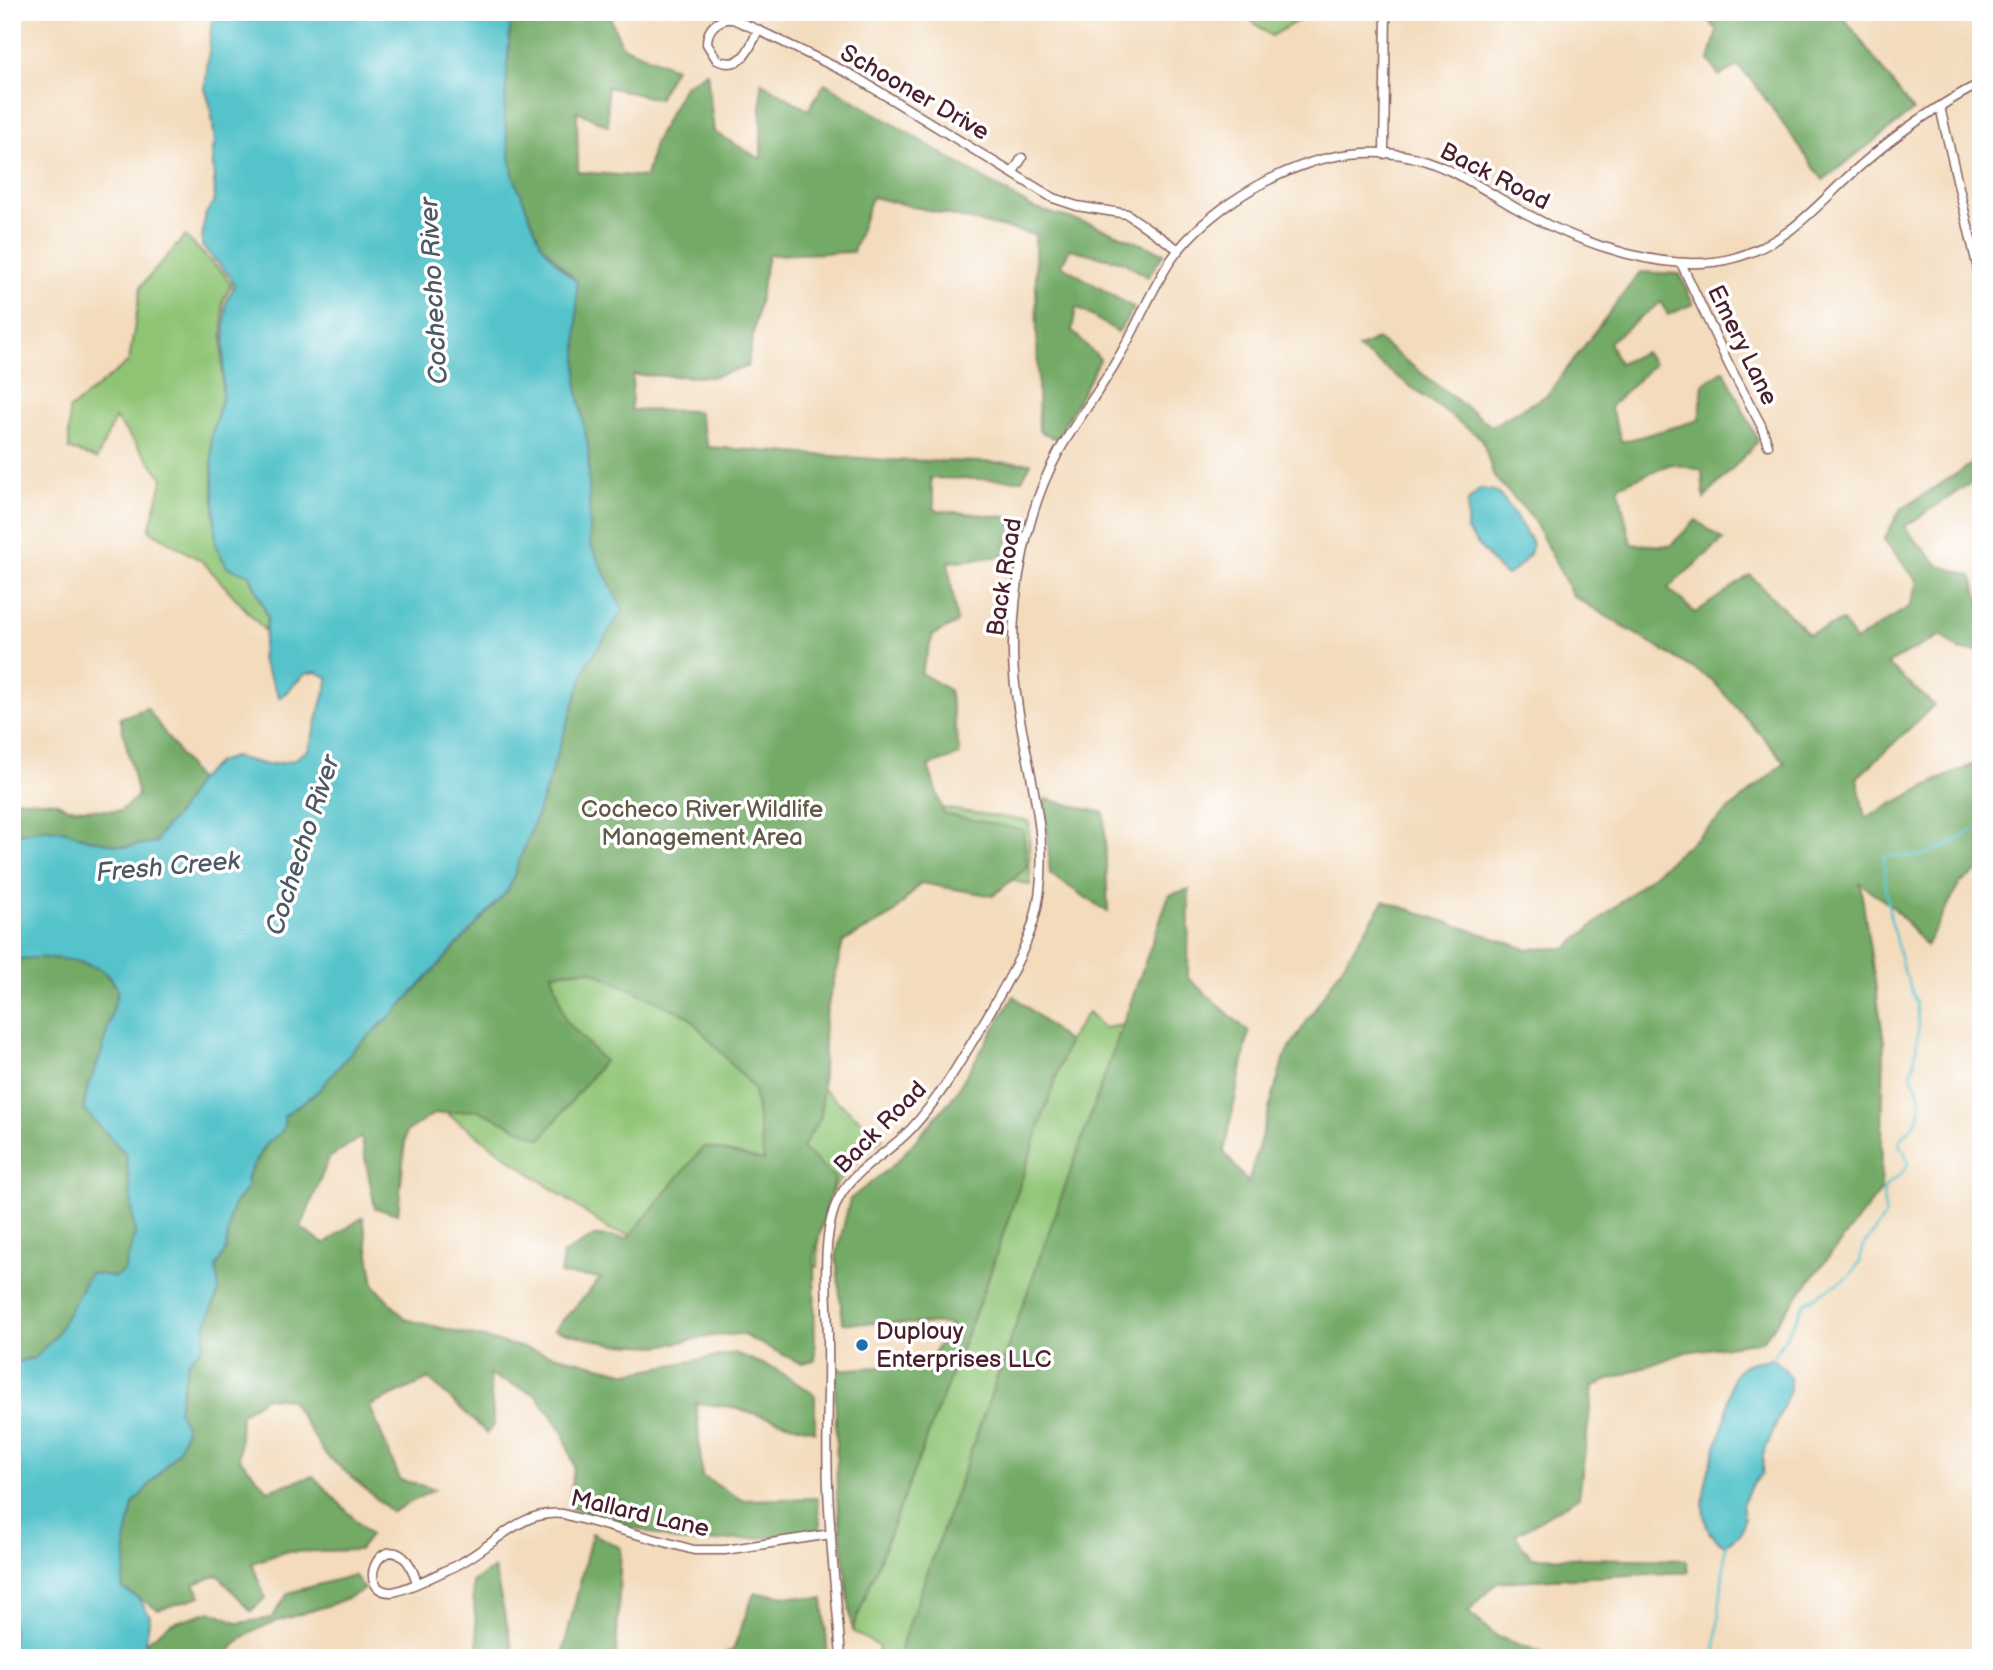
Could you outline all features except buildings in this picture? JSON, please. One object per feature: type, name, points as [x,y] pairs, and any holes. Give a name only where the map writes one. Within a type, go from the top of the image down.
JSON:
[{"type":"street","points":[[1384,154],[1386,12]]},
{"type":"street","name":"Schooner Drive","points":[[758,30],[747,54],[735,63],[727,64],[716,60],[709,51],[709,30],[719,21],[733,19],[758,30],[852,75],[1065,203],[1127,214],[1179,250]]},
{"type":"street","name":"Back Road","points":[[841,1658],[828,1480],[828,1260],[831,1217],[850,1182],[899,1142],[943,1091],[1000,995],[1024,948],[1032,925],[1041,877],[1040,822],[1016,692],[1013,649],[1019,580],[1027,532],[1035,505],[1058,454],[1121,356],[1161,277],[1179,250],[1211,218],[1268,181],[1308,163],[1328,158],[1384,154],[1403,155],[1448,171],[1542,222],[1594,243],[1647,257],[1681,262],[1727,261],[1779,240],[1878,151],[1940,107],[1981,83]]},
{"type":"street","points":[[1940,107],[1981,282]]},
{"type":"street","points":[[1013,172],[1022,158]]},
{"type":"street","name":"Emery Lane","points":[[1681,262],[1729,365],[1761,425],[1768,445]]},
{"type":"street","name":"Mallard Lane","points":[[417,1582],[409,1564],[400,1555],[394,1553],[382,1556],[374,1566],[373,1578],[376,1584],[386,1591],[399,1590],[417,1582],[473,1557],[524,1520],[542,1513],[563,1514],[694,1550],[725,1550],[831,1534]]},
{"type":"green space","name":"Cocheco River Wildlife Management Area","points":[[511,12],[608,12],[622,46],[675,68],[658,99],[607,87],[608,126],[577,111],[578,172],[646,177],[654,143],[684,86],[707,72],[714,132],[761,159],[761,82],[808,110],[825,83],[1033,208],[1094,225],[1164,253],[1148,277],[1123,262],[1070,249],[1061,265],[1134,308],[1118,332],[1076,307],[1072,331],[1100,359],[1057,439],[1039,431],[1035,235],[872,197],[853,252],[768,255],[747,367],[711,377],[633,375],[631,410],[698,411],[708,447],[888,460],[1031,463],[1022,480],[930,478],[935,510],[1014,518],[1004,556],[948,562],[957,623],[933,635],[921,673],[949,690],[960,755],[928,766],[944,814],[1023,830],[1027,867],[993,896],[921,883],[892,915],[843,942],[825,1018],[821,1117],[802,1148],[835,1178],[814,1255],[815,1361],[800,1363],[741,1334],[659,1346],[613,1344],[554,1330],[601,1278],[560,1274],[563,1254],[595,1236],[628,1238],[704,1146],[764,1161],[754,1089],[688,1016],[590,970],[552,973],[566,1021],[604,1061],[541,1139],[478,1110],[434,1114],[406,1132],[398,1214],[375,1208],[361,1137],[329,1158],[301,1228],[324,1244],[363,1217],[374,1285],[405,1319],[628,1373],[735,1353],[775,1369],[815,1395],[815,1431],[731,1407],[696,1403],[702,1476],[742,1500],[817,1498],[821,1533],[706,1542],[677,1541],[569,1507],[574,1466],[562,1430],[535,1394],[489,1375],[494,1425],[487,1433],[429,1379],[370,1406],[400,1480],[435,1489],[392,1512],[325,1454],[290,1399],[266,1397],[241,1414],[239,1458],[268,1490],[313,1476],[370,1535],[359,1550],[285,1552],[252,1563],[265,1598],[251,1611],[218,1575],[194,1584],[201,1596],[158,1610],[122,1588],[126,1561],[125,1542],[133,1504],[178,1451],[186,1430],[178,1409],[188,1361],[203,1346],[206,1324],[219,1290],[216,1268],[226,1249],[234,1204],[248,1187],[246,1178],[284,1116],[318,1091],[354,1049],[395,1012],[508,890],[538,812],[587,664],[623,610],[590,544],[588,447],[577,387],[577,282],[541,244],[513,175],[504,117]]},
{"type":"green space","points":[[1249,12],[1313,12],[1271,36],[1253,22]]},
{"type":"green space","points":[[1704,12],[1840,12],[1913,111],[1823,180],[1754,83],[1738,66],[1719,76],[1709,60],[1717,31]]},
{"type":"green space","points":[[185,236],[225,275],[231,285],[223,301],[222,399],[211,437],[216,546],[227,567],[250,575],[268,617],[265,631],[203,562],[149,530],[163,478],[115,418],[97,459],[69,449],[69,410],[129,361],[141,286]]},
{"type":"green space","points":[[1640,272],[1680,274],[1693,304],[1668,315],[1661,302],[1609,342],[1619,364],[1645,352],[1654,364],[1610,407],[1622,442],[1699,420],[1703,384],[1724,370],[1758,441],[1704,499],[1702,470],[1671,464],[1618,486],[1631,544],[1670,546],[1696,520],[1723,540],[1668,588],[1695,613],[1750,575],[1809,634],[1843,621],[1855,641],[1910,606],[1918,582],[1884,540],[1900,510],[1981,458],[1981,476],[1904,527],[1938,565],[1972,576],[1981,604],[1981,651],[1961,651],[1941,635],[1887,664],[1934,705],[1857,778],[1865,818],[1981,761],[1981,869],[1960,883],[1926,946],[1895,909],[1860,883],[1884,1042],[1881,1191],[1762,1341],[1686,1352],[1593,1386],[1579,1497],[1515,1535],[1531,1557],[1686,1560],[1688,1572],[1497,1582],[1468,1612],[1498,1637],[1558,1658],[897,1658],[1169,895],[1189,889],[1188,978],[1249,1032],[1224,1152],[1248,1183],[1284,1057],[1384,901],[1527,949],[1567,948],[1785,762],[1712,680],[1573,596],[1532,517],[1494,477],[1482,439],[1358,348],[1377,339],[1491,426],[1547,395]]},
{"type":"green space","points":[[147,708],[198,780],[179,812],[159,835],[157,842],[126,847],[84,838],[66,831],[45,829],[12,835],[12,799],[55,802],[68,808],[120,811],[138,796],[120,718]]},
{"type":"green space","points":[[862,796],[1029,821],[1030,885],[884,847],[741,1021],[883,1139],[852,1165],[829,1197],[819,1227],[818,1267],[611,1231],[365,1055]]},
{"type":"green space","points":[[1045,799],[1104,813],[1108,912],[1050,874]]},
{"type":"green space","points":[[35,957],[65,959],[102,969],[118,990],[102,1052],[87,1089],[84,1109],[126,1154],[135,1235],[124,1271],[115,1277],[90,1273],[55,1337],[35,1358],[12,1363],[12,960]]},
{"type":"green space","points":[[1014,996],[1068,1042],[987,1282],[852,1631],[837,1498],[835,1370],[928,1364],[950,1324],[843,1323],[836,1257],[850,1199],[896,1163],[953,1097]]},
{"type":"green space","points":[[1088,1012],[1104,1028],[1123,1025],[897,1658],[880,1658],[878,1646],[852,1631],[987,1282],[1068,1042]]},
{"type":"green space","points":[[592,1533],[621,1548],[616,1658],[479,1658],[472,1582],[494,1568],[513,1651],[562,1656]]},
{"type":"green space","points":[[354,1575],[364,1589],[335,1603],[257,1630],[240,1640],[224,1658],[154,1658],[145,1643],[170,1624],[211,1611],[239,1623],[272,1618],[288,1593]]},
{"type":"green space","points":[[754,1593],[823,1599],[828,1658],[715,1658],[733,1650]]},
{"type":"water","points":[[213,12],[511,12],[504,117],[513,175],[541,244],[577,282],[577,387],[588,447],[590,544],[623,610],[587,664],[538,812],[508,890],[395,1012],[354,1049],[318,1091],[284,1116],[283,1128],[261,1151],[246,1178],[248,1187],[234,1204],[226,1249],[216,1268],[219,1290],[206,1324],[203,1346],[188,1361],[178,1409],[186,1429],[178,1451],[133,1504],[125,1542],[126,1561],[122,1588],[139,1599],[150,1616],[145,1643],[154,1658],[12,1658],[12,1363],[35,1358],[55,1337],[90,1273],[115,1277],[124,1271],[135,1235],[126,1154],[84,1110],[87,1089],[102,1052],[118,990],[111,978],[90,965],[45,958],[12,960],[12,835],[45,829],[66,831],[84,838],[126,847],[157,842],[159,835],[179,812],[198,780],[218,762],[234,757],[267,765],[292,761],[309,749],[329,678],[317,672],[305,674],[280,698],[261,659],[268,617],[250,575],[227,567],[216,546],[211,437],[222,399],[226,303],[234,286],[230,276],[202,246],[206,213],[213,204],[215,191],[212,154],[215,142],[211,108],[205,89]]},
{"type":"water","points":[[1480,489],[1495,491],[1506,502],[1533,544],[1523,562],[1507,575],[1499,570],[1467,531],[1468,501]]},
{"type":"water","points":[[1773,1359],[1784,1368],[1790,1378],[1790,1390],[1763,1455],[1762,1474],[1751,1486],[1742,1504],[1744,1519],[1740,1534],[1725,1545],[1712,1534],[1705,1520],[1705,1486],[1726,1417],[1735,1375],[1745,1365]]},
{"type":"waterway","points":[[1772,1360],[1805,1303],[1850,1276],[1860,1262],[1862,1248],[1886,1215],[1885,1187],[1908,1164],[1904,1150],[1899,1145],[1900,1141],[1919,1116],[1918,1092],[1911,1076],[1918,1019],[1892,924],[1885,884],[1884,856],[1920,856],[1950,845],[1981,825]]},
{"type":"waterway","points":[[1716,1658],[1726,1543]]},
{"type":"place","name":"Duplouy Enterprises LLC","points":[[862,1345]]},
{"type":"water label","name":"Cochecho River","points":[[433,291]]},
{"type":"water label","name":"Cochecho River","points":[[302,845]]},
{"type":"water label","name":"Fresh Creek","points":[[168,866]]}]
